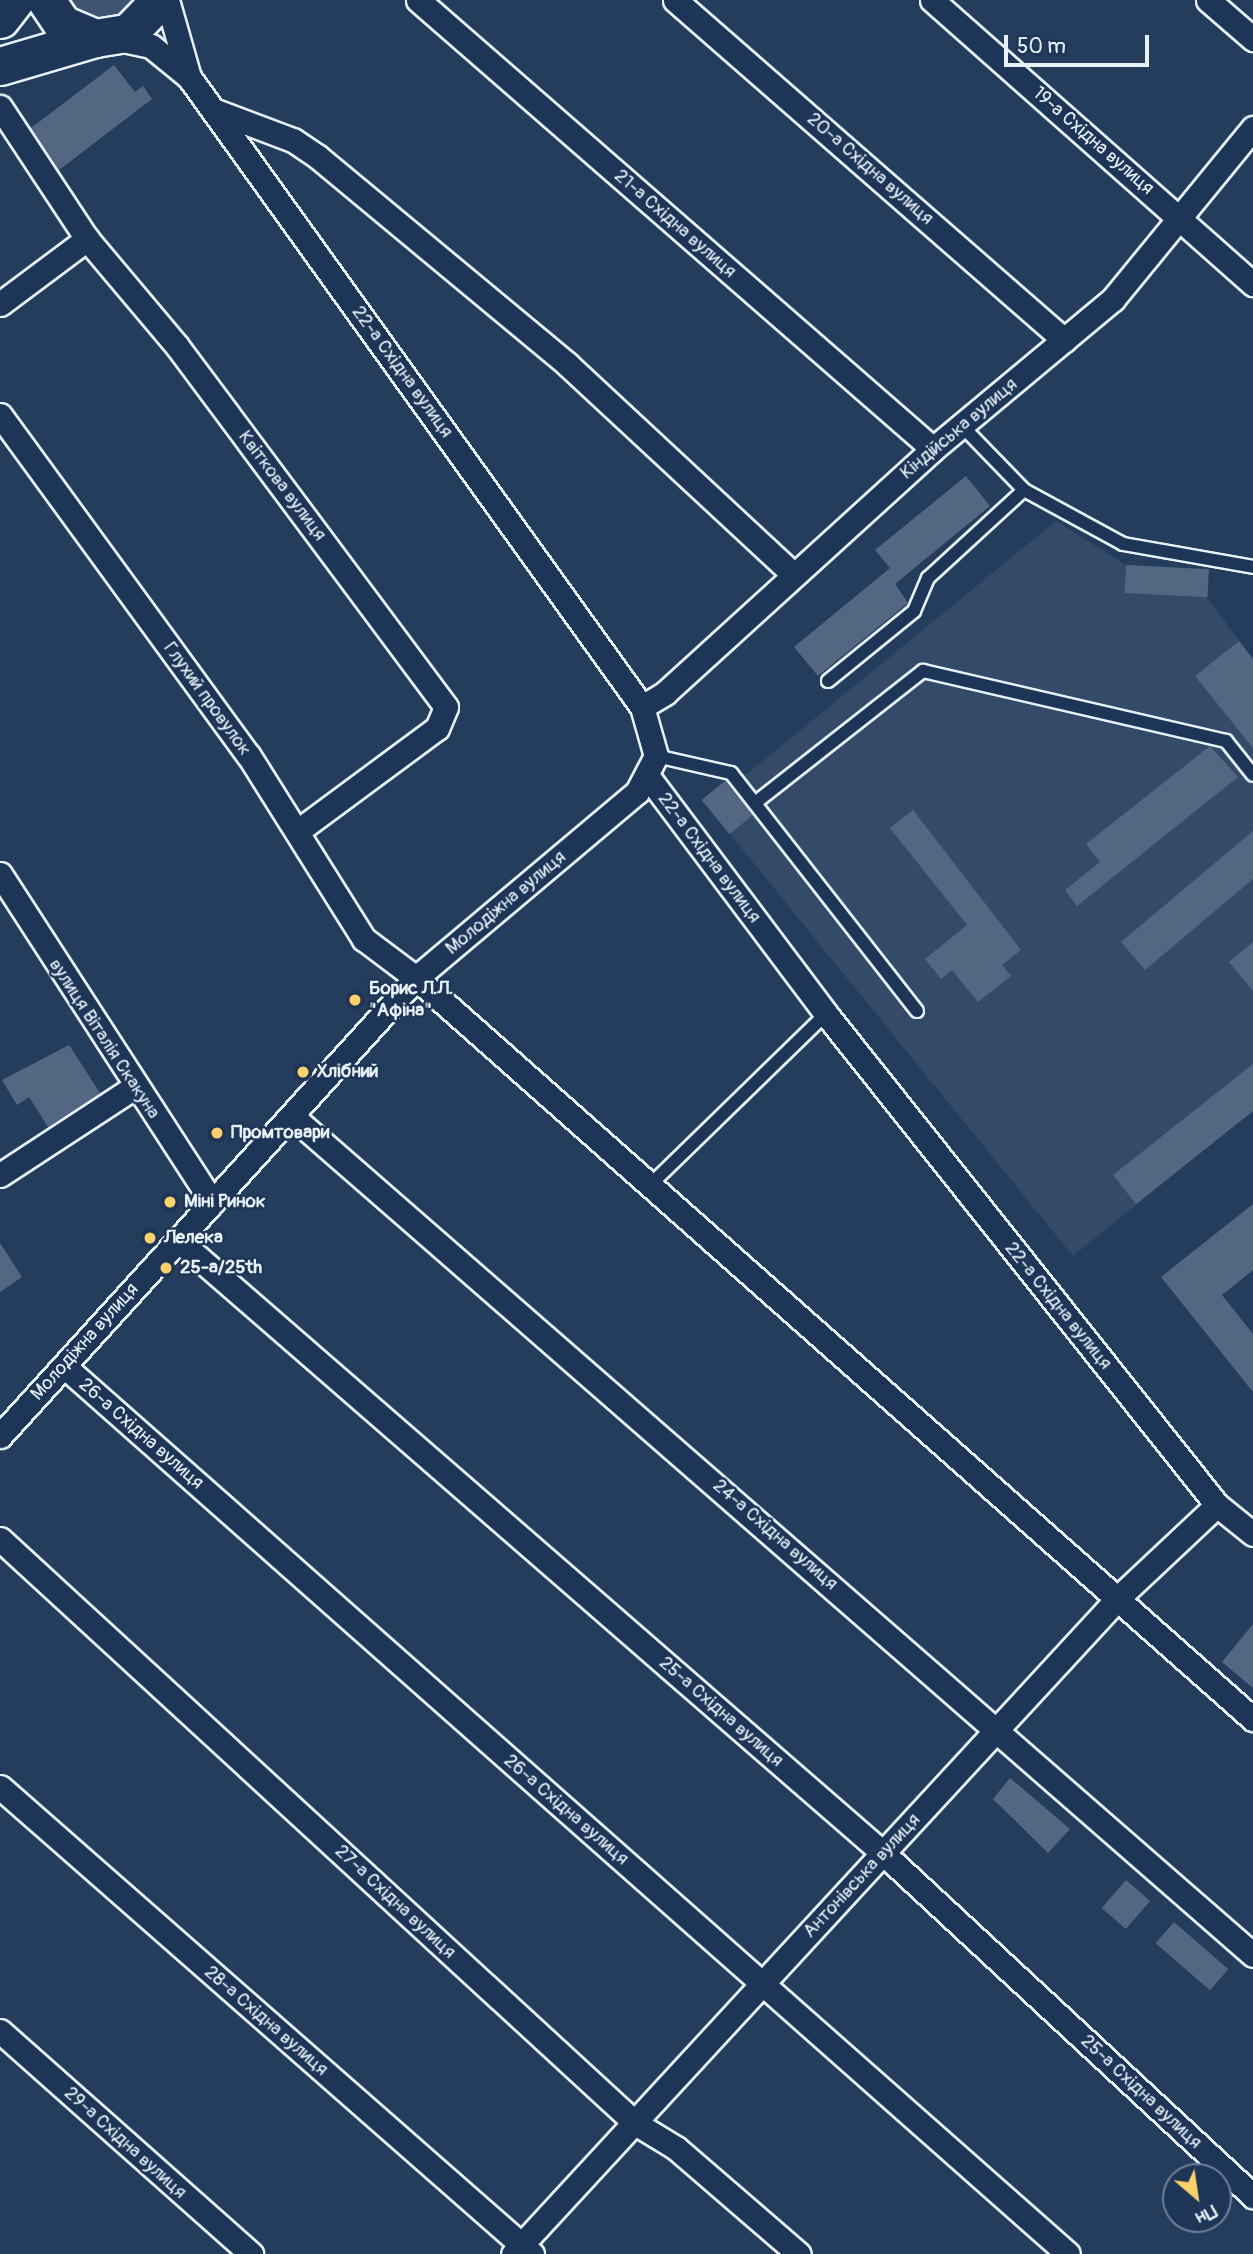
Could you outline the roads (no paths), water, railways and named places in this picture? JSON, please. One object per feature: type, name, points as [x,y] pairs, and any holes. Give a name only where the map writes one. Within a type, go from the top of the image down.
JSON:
[{"type":"main road","points":[[0,19],[15,0]]},
{"type":"main road","points":[[46,0],[62,23],[104,38]]},
{"type":"main road","points":[[0,66],[104,38],[141,25],[159,0]]},
{"type":"street","points":[[167,0],[189,77]]},
{"type":"street","name":"21-а Східна вулиця","points":[[418,0],[933,449]]},
{"type":"street","name":"20-а Східна вулиця","points":[[674,0],[1064,340]]},
{"type":"street","name":"19-а Східна вулиця","points":[[932,0],[1253,284]]},
{"type":"street","points":[[1208,0],[1253,39]]},
{"type":"street","points":[[104,38],[151,46],[189,77]]},
{"type":"street","name":"22-а Східна вулиця","points":[[189,77],[642,706],[656,756],[649,778],[826,1014],[1217,1505],[1253,1534]]},
{"type":"street","name":"Квіткова вулиця","points":[[0,107],[87,239],[177,346],[446,707],[437,728],[298,831]]},
{"type":"street","points":[[213,110],[293,140],[318,157],[567,364],[793,574]]},
{"type":"street","name":"Кіндійська вулиця","points":[[642,706],[665,693],[933,449],[964,428],[1113,299],[1253,128]]},
{"type":"street","points":[[0,304],[87,239]]},
{"type":"street","name":"Глухий провулок","points":[[0,415],[298,831],[352,926],[416,978],[648,1187],[1119,1597],[1253,1719]]},
{"type":"street","name":"Молодіжна вулиця","points":[[0,1436],[212,1202],[294,1118],[416,978],[649,778]]},
{"type":"street","name":"вулиця Віталія Скакуна","points":[[0,874],[133,1088],[212,1202]]},
{"type":"street","points":[[0,1175],[133,1088]]},
{"type":"street","name":"24-а Східна вулиця","points":[[294,1118],[998,1728],[1253,1955]]},
{"type":"street","name":"25-а Східна вулиця","points":[[178,1240],[883,1853],[1253,2196]]},
{"type":"street","name":"26-а Східна вулиця","points":[[64,1366],[1068,2254]]},
{"type":"street","name":"Антонівська вулиця","points":[[522,2251],[635,2123],[1119,1597],[1217,1505]]},
{"type":"street","name":"27-а Східна вулиця","points":[[0,1539],[635,2123],[676,2148],[799,2254]]},
{"type":"street","name":"28-а Східна вулиця","points":[[0,1787],[522,2251]]},
{"type":"street","name":"29-а Східна вулиця","points":[[0,2031],[251,2254]]},
{"type":"lane","points":[[964,428],[1024,490],[1123,544],[1253,567]]},
{"type":"lane","points":[[828,681],[914,611],[928,578],[1024,490]]},
{"type":"lane","points":[[755,803],[923,671],[1226,741],[1253,775]]},
{"type":"lane","points":[[656,756],[731,773],[916,1011]]},
{"type":"lane","points":[[648,1187],[826,1014]]},
{"type":"place","name":"Борис Л.Л. \"Афіна\"","points":[[355,1000]]},
{"type":"place","name":"Хлібний","points":[[303,1072]]},
{"type":"place","name":"Промтовари","points":[[217,1133]]},
{"type":"place","name":"Міні Ринок","points":[[170,1202]]},
{"type":"place","name":"Лелека","points":[[150,1238]]},
{"type":"place","name":"25-а/25th","points":[[166,1268]]}]
